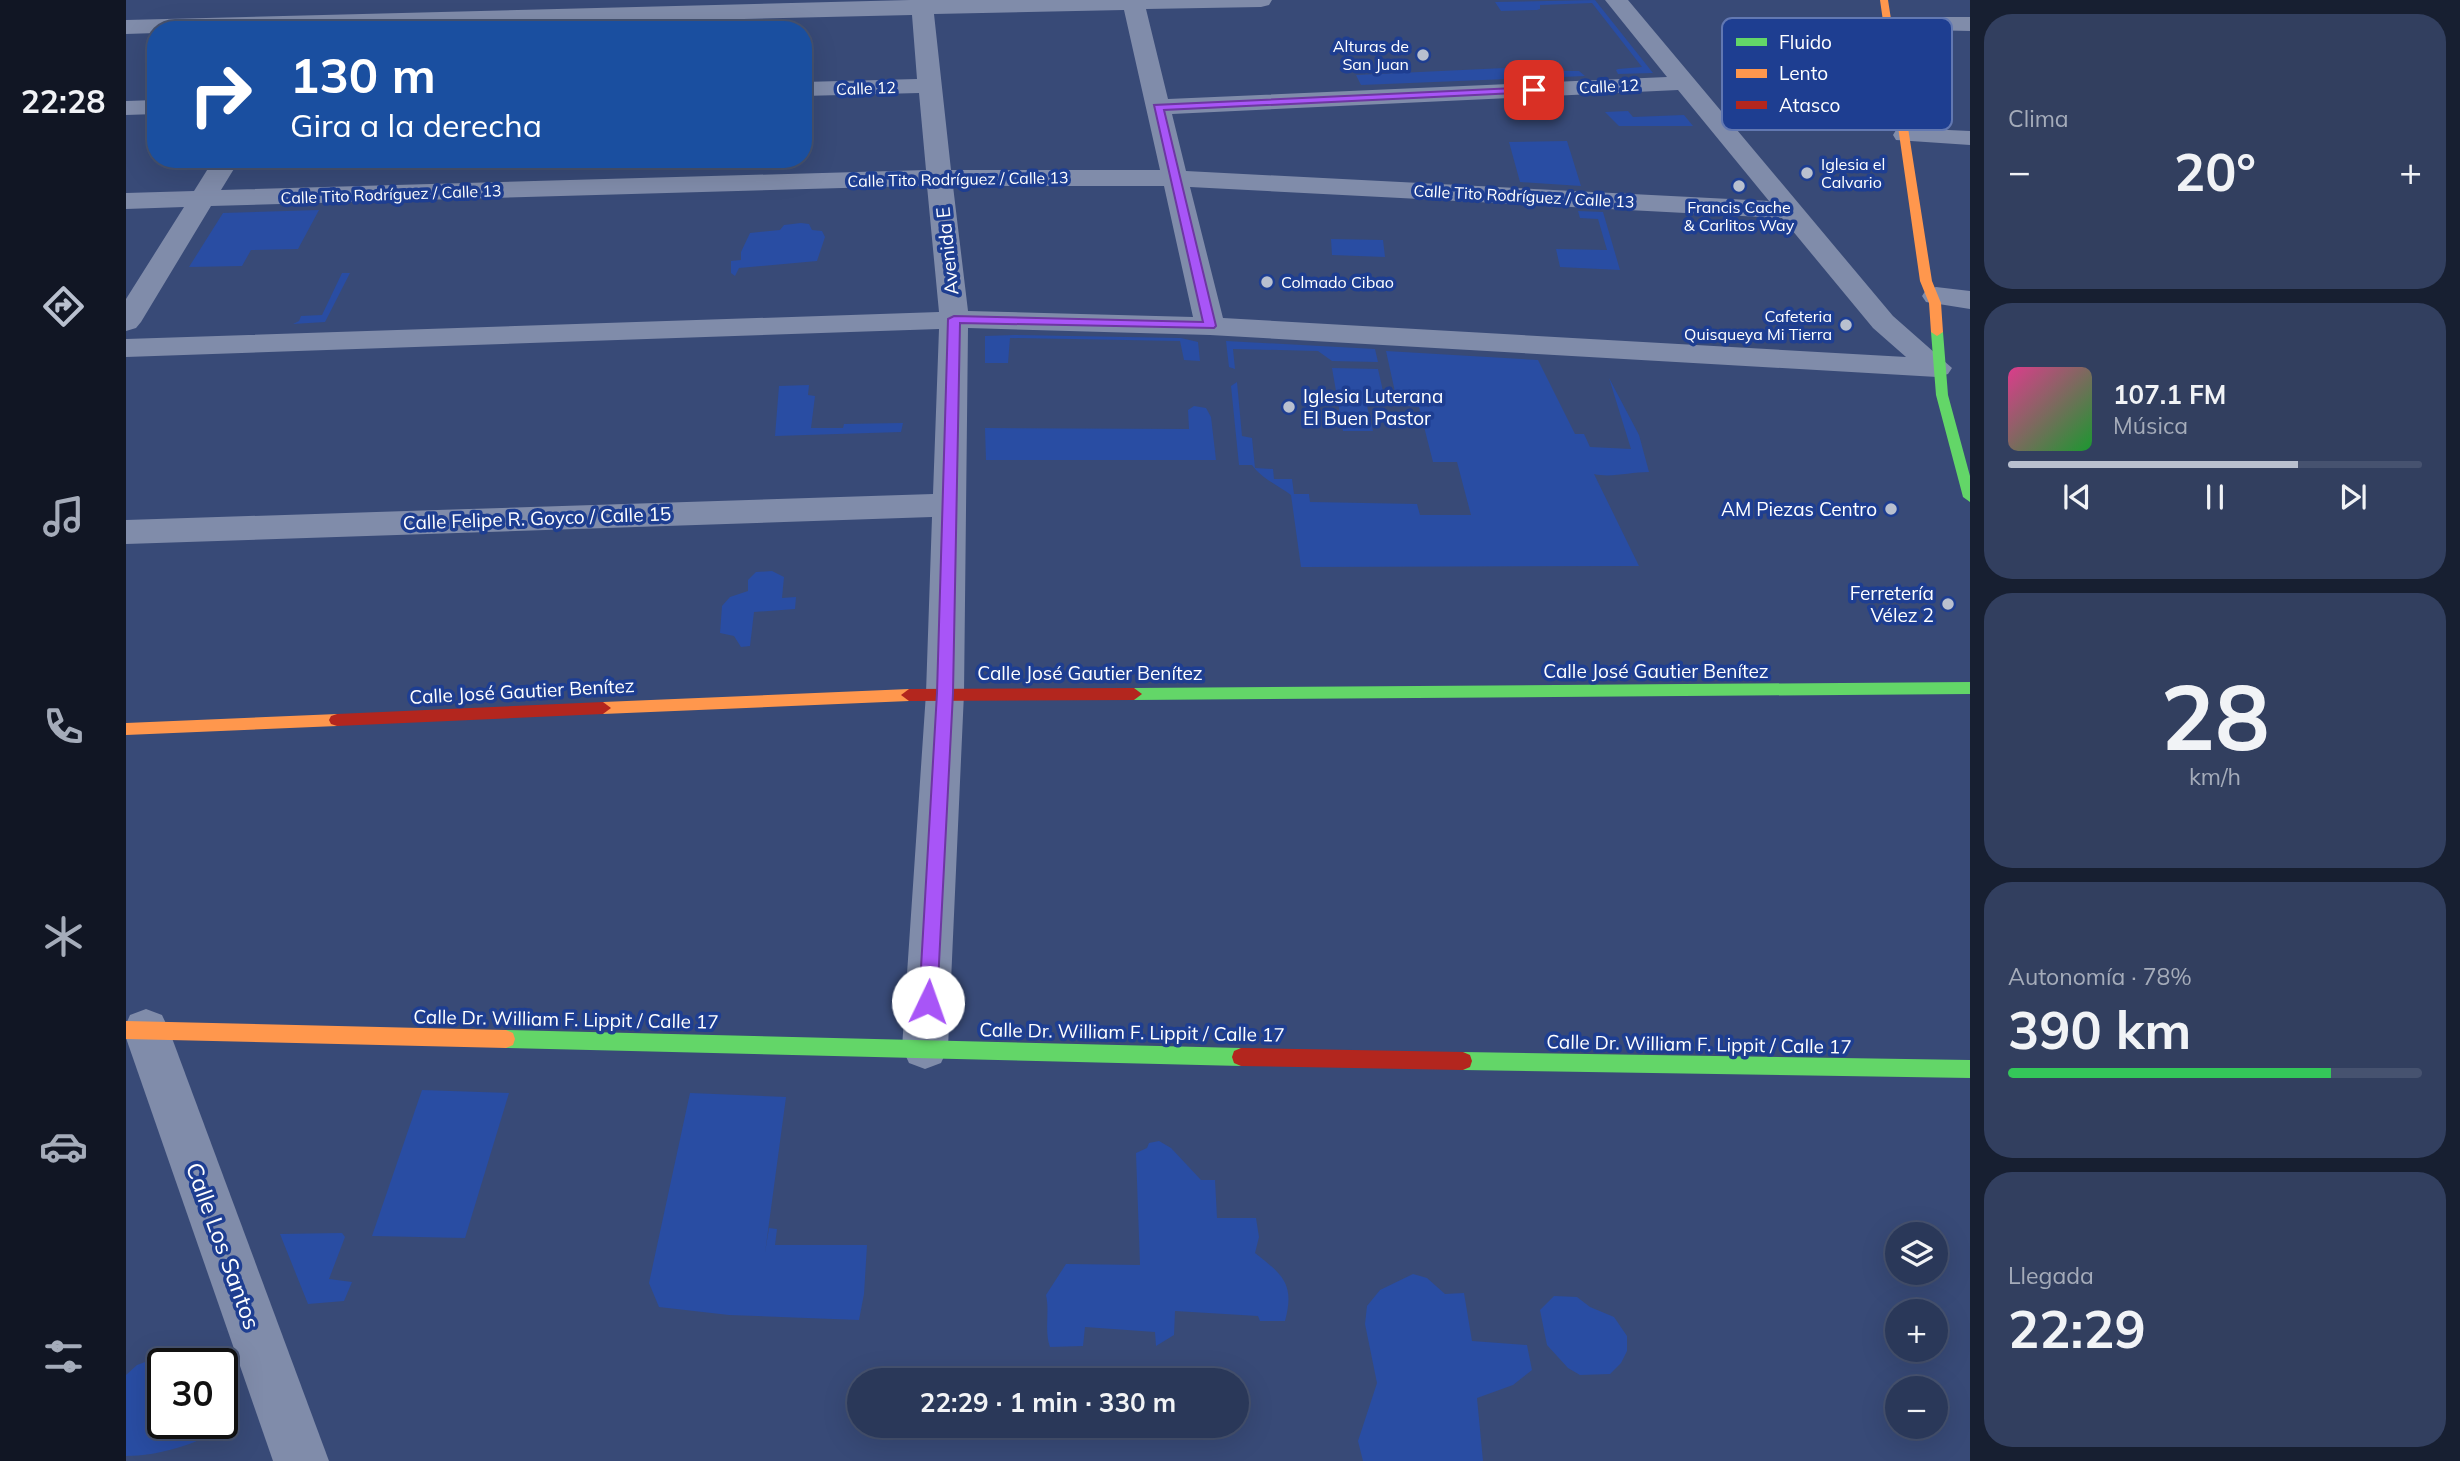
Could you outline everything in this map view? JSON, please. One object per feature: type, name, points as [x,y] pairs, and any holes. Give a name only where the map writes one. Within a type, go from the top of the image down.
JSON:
[{"type":"street","points":[[314,21],[328,0]]},
{"type":"street","points":[[450,21],[921,4],[1261,0]]},
{"type":"street","points":[[1616,0],[1722,130]]},
{"type":"street","points":[[1884,0],[1886,18]]},
{"type":"street","points":[[1133,2],[1210,326]]},
{"type":"street","name":"Avenida E","points":[[921,4],[954,319],[945,693],[925,1048]]},
{"type":"street","points":[[1952,24],[1970,24]]},
{"type":"street","points":[[126,27],[147,27]]},
{"type":"street","name":"Calle 12","points":[[1158,107],[1683,83]]},
{"type":"street","name":"Calle 12","points":[[812,89],[928,86]]},
{"type":"street","points":[[126,108],[147,107]]},
{"type":"street","points":[[1722,130],[1883,322],[1937,368]]},
{"type":"street","points":[[1904,130],[1926,281],[1936,296],[1937,368],[1964,463],[1970,497]]},
{"type":"street","points":[[1905,135],[1970,138]]},
{"type":"street","points":[[126,322],[220,168]]},
{"type":"street","name":"Calle Tito Rodríguez / Calle 13","points":[[126,201],[939,178],[1174,178],[1789,210]]},
{"type":"street","points":[[1936,296],[1970,300]]},
{"type":"street","points":[[126,348],[954,319],[1210,326],[1937,368]]},
{"type":"street","name":"Calle Felipe R. Goyco / Calle 15","points":[[126,532],[948,505]]},
{"type":"street","name":"Calle José Gautier Benítez","points":[[126,729],[945,693],[1212,695],[1970,688]]},
{"type":"street","name":"Calle Dr. William F. Lippit / Calle 17","points":[[136,1030],[1380,1060],[1970,1069]]},
{"type":"street","name":"Calle Los Santos","points":[[136,1030],[301,1461]]},
{"type":"shaded area","points":[[1595,0],[1653,73],[1618,74],[1618,69],[1642,67],[1592,3],[1540,5],[1537,10],[1501,11],[1495,2]]},
{"type":"shaded area","points":[[1550,66],[1554,71],[1579,71],[1585,76],[1361,85],[1356,75]]},
{"type":"shaded area","points":[[1628,111],[1633,117],[1684,115],[1693,126],[1619,126],[1605,112]]},
{"type":"shaded area","points":[[1567,141],[1581,186],[1520,182],[1509,142]]},
{"type":"shaded area","points":[[319,210],[298,249],[251,250],[242,266],[189,267],[223,213]]},
{"type":"shaded area","points":[[1578,211],[1603,212],[1620,270],[1560,267],[1556,249],[1607,250],[1598,219],[1580,218]]},
{"type":"shaded area","points":[[809,224],[812,230],[822,231],[825,237],[817,261],[739,268],[735,276],[731,273],[731,261],[741,260],[741,252],[750,233],[780,230],[784,225]]},
{"type":"shaded area","points":[[1331,239],[1383,240],[1385,257],[1332,255]]},
{"type":"shaded area","points":[[342,273],[350,273],[325,322],[293,324],[299,321],[301,316],[322,315]]},
{"type":"shaded area","points":[[985,336],[1181,338],[1198,342],[1200,361],[1184,360],[1180,341],[1010,338],[1008,363],[985,363]]},
{"type":"shaded area","points":[[1226,341],[1375,349],[1378,362],[1332,361],[1318,351],[1233,349],[1235,369],[1229,367]]},
{"type":"shaded area","points":[[1386,351],[1538,360],[1575,434],[1584,434],[1590,447],[1631,449],[1609,378],[1639,435],[1649,472],[1594,474],[1639,566],[1301,567],[1291,495],[1265,478],[1256,470],[1252,465],[1239,465],[1231,386],[1237,382],[1242,436],[1252,438],[1255,468],[1273,469],[1274,479],[1292,479],[1294,494],[1309,494],[1310,502],[1417,504],[1420,515],[1471,515],[1457,462],[1433,462],[1419,407],[1407,406],[1406,401],[1429,407],[1428,398],[1405,397],[1395,392]]},
{"type":"shaded area","points":[[1332,368],[1378,369],[1383,391],[1375,395],[1375,406],[1367,406],[1373,431],[1343,431]]},
{"type":"shaded area","points":[[809,385],[808,395],[815,396],[811,428],[843,428],[844,424],[903,423],[901,432],[775,436],[779,386]]},
{"type":"shaded area","points":[[1194,406],[1206,408],[1211,417],[1216,460],[986,460],[985,428],[1189,429],[1188,410]]},
{"type":"shaded area","points":[[772,571],[784,577],[782,598],[796,597],[795,609],[754,612],[750,646],[741,647],[734,636],[720,633],[722,606],[730,597],[748,591],[748,580],[756,572]]},
{"type":"shaded area","points":[[422,1090],[509,1093],[465,1238],[372,1236]]},
{"type":"shaded area","points":[[690,1093],[786,1097],[765,1253],[769,1228],[777,1229],[775,1245],[867,1245],[864,1294],[859,1320],[729,1315],[659,1307],[649,1283]]},
{"type":"shaded area","points":[[1159,1141],[1171,1148],[1201,1180],[1215,1180],[1217,1218],[1256,1218],[1259,1237],[1255,1253],[1279,1274],[1287,1289],[1288,1308],[1285,1321],[1260,1321],[1258,1316],[1175,1311],[1174,1335],[1156,1346],[1155,1332],[1085,1327],[1083,1346],[1050,1347],[1046,1295],[1066,1264],[1140,1265],[1136,1153],[1147,1148],[1149,1143]]},
{"type":"shaded area","points":[[342,1233],[345,1237],[329,1279],[352,1282],[344,1301],[308,1304],[280,1234]]},
{"type":"shaded area","points":[[1413,1274],[1427,1278],[1445,1294],[1464,1293],[1472,1341],[1527,1345],[1532,1370],[1513,1385],[1477,1398],[1483,1461],[1363,1461],[1358,1441],[1377,1383],[1365,1324],[1367,1306],[1380,1290]]},
{"type":"shaded area","points":[[1554,1296],[1577,1297],[1590,1307],[1614,1317],[1627,1336],[1627,1351],[1621,1363],[1610,1374],[1580,1375],[1568,1368],[1547,1345],[1540,1310]]},
{"type":"shaded area","points":[[147,1361],[147,1439],[202,1439],[151,1454],[126,1456],[126,1375],[137,1365]]},
{"type":"traffic: fast","points":[[1937,332],[1942,395],[1970,497]]},
{"type":"traffic: fast","points":[[1134,694],[1970,688]]},
{"type":"traffic: fast","points":[[506,1039],[1241,1057]]},
{"type":"traffic: fast","points":[[1463,1061],[1970,1069]]},
{"type":"traffic: slow","points":[[1884,0],[1887,18]]},
{"type":"traffic: slow","points":[[1903,130],[1926,281],[1935,303],[1937,332]]},
{"type":"traffic: slow","points":[[603,708],[909,695]]},
{"type":"traffic: slow","points":[[126,729],[337,720]]},
{"type":"traffic: slow","points":[[126,1030],[506,1039]]},
{"type":"traffic: jam","points":[[909,695],[1134,694]]},
{"type":"traffic: jam","points":[[337,720],[603,708]]},
{"type":"traffic: jam","points":[[1241,1057],[1463,1061]]},
{"type":"place","name":"Alturas de San Juan","points":[[1423,55]]},
{"type":"place","name":"Iglesia el Calvario","points":[[1807,173]]},
{"type":"place","name":"Francis Cache & Carlitos Way","points":[[1739,186]]},
{"type":"place","name":"Colmado Cibao","points":[[1267,282]]},
{"type":"place","name":"Cafeteria Quisqueya Mi Tierra","points":[[1846,325]]},
{"type":"place","name":"Iglesia Luterana El Buen Pastor","points":[[1289,407]]},
{"type":"place","name":"AM Piezas Centro","points":[[1891,509]]},
{"type":"place","name":"Ferretería Vélez 2","points":[[1948,604]]},
{"type":"route","points":[[928,1002],[945,693],[954,319],[1210,326],[1158,107],[1534,90]]}]
